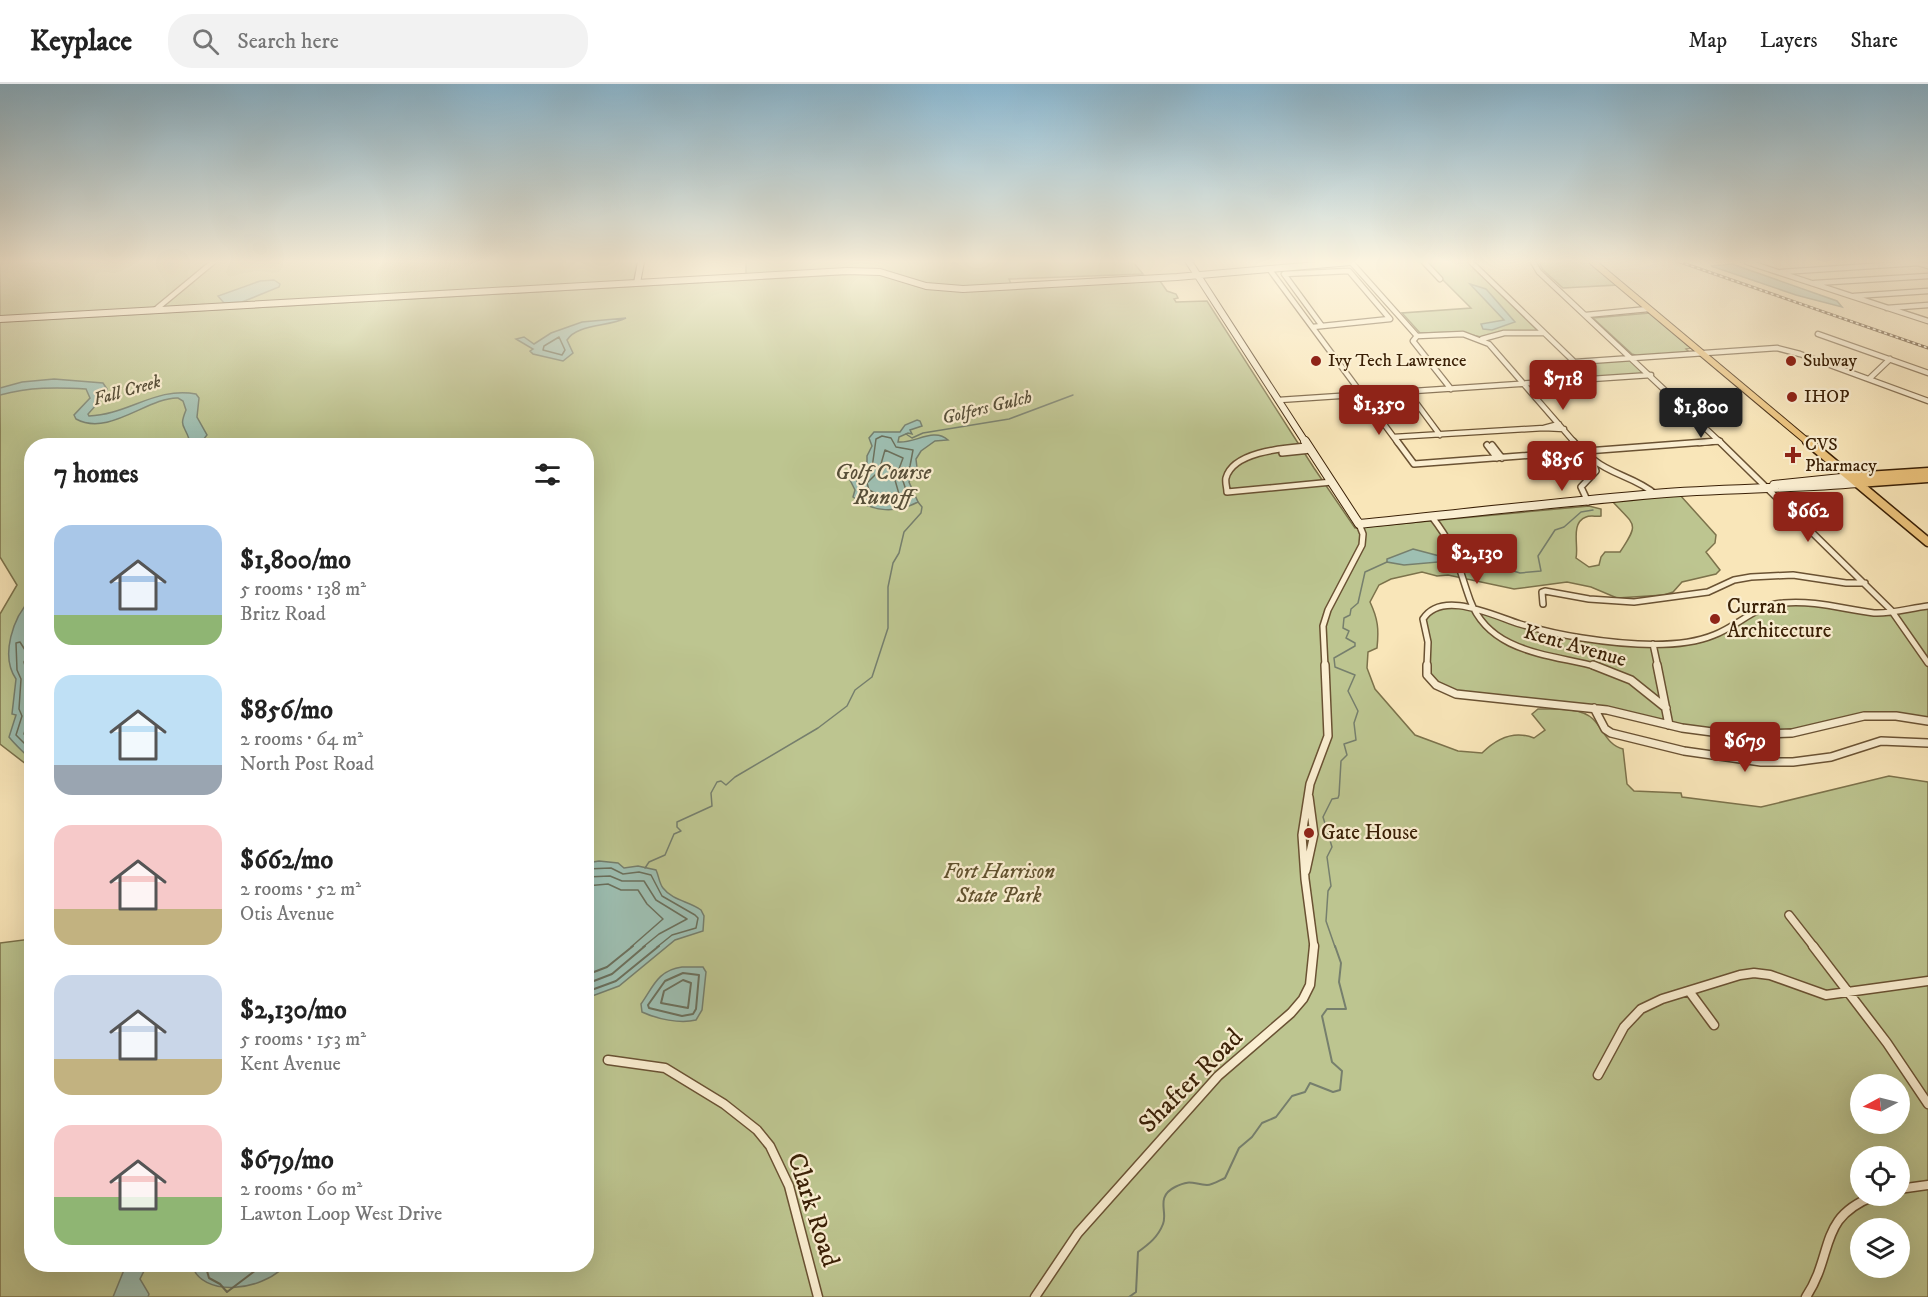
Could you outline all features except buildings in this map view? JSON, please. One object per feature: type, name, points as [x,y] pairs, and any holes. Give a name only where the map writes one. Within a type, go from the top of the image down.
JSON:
[{"type":"main road","points":[[1660,319],[1806,433],[1928,542]]},
{"type":"main road","points":[[1663,319],[1679,329]]},
{"type":"main road","points":[[1667,319],[1753,396],[1928,535]]},
{"type":"main road","points":[[1753,396],[1780,412]]},
{"type":"main road","points":[[1784,421],[1806,433]]},
{"type":"main road","points":[[1858,480],[1928,472]]},
{"type":"main road","points":[[1858,480],[1928,478]]},
{"type":"street","points":[[1225,319],[1359,524],[1655,494],[1767,487],[1783,489],[1858,480]]},
{"type":"street","points":[[1307,319],[1414,464],[1720,441]]},
{"type":"street","points":[[1316,319],[1322,326]]},
{"type":"street","points":[[1313,327],[1389,319]]},
{"type":"street","points":[[1401,319],[1417,336]]},
{"type":"street","points":[[1530,319],[1592,379]]},
{"type":"street","points":[[1590,319],[1720,441],[1892,610],[1928,663]]},
{"type":"street","points":[[1482,339],[1504,333],[1545,333]]},
{"type":"street","points":[[1451,389],[1413,341],[1417,336],[1462,334],[1487,342],[1584,452],[1596,469],[1581,487],[1582,495],[1588,502]]},
{"type":"street","points":[[1818,334],[1928,373]]},
{"type":"street","points":[[1575,362],[1763,348],[1784,350],[1928,401]]},
{"type":"street","points":[[1869,379],[1890,359]]},
{"type":"street","points":[[1279,400],[1651,375]]},
{"type":"street","points":[[1397,405],[1417,404],[1440,435]]},
{"type":"street","points":[[1544,428],[1559,424]]},
{"type":"street","points":[[1394,437],[1544,428],[1564,429]]},
{"type":"street","points":[[1398,442],[1419,437]]},
{"type":"street","points":[[1489,445],[1499,458]]},
{"type":"street","points":[[1310,448],[1261,453],[1241,460],[1231,468],[1225,478],[1227,492],[1332,482]]},
{"type":"street","points":[[1584,452],[1599,465],[1641,483],[1655,494]]},
{"type":"street","points":[[1594,474],[1611,471]]},
{"type":"street","name":"Kent Avenue","points":[[1432,517],[1454,551],[1473,608],[1482,624],[1503,641],[1527,651],[1613,671],[1644,688],[1666,708]]},
{"type":"street","name":"Shafter Road","points":[[1035,1297],[1078,1233],[1218,1076],[1287,1017],[1303,999],[1311,980],[1315,957],[1302,835],[1311,778],[1326,745],[1329,732],[1324,620],[1362,545],[1363,534],[1359,524]]},
{"type":"street","points":[[1543,604],[1542,592],[1545,591],[1588,599],[1634,602],[1708,592],[1738,579],[1773,576],[1796,575],[1847,583],[1865,583]]},
{"type":"street","points":[[1928,606],[1876,613],[1825,604],[1781,603],[1756,610],[1731,628],[1708,638],[1653,644],[1578,637],[1520,624],[1463,606],[1439,606],[1424,616],[1428,644],[1427,673],[1436,685],[1450,692],[1469,696],[1594,708],[1717,734],[1761,736],[1804,731],[1842,719],[1864,716],[1896,716],[1928,721]]},
{"type":"street","points":[[1653,644],[1669,725]]},
{"type":"street","points":[[1594,708],[1605,729],[1611,734],[1672,749],[1739,761],[1781,762],[1822,759],[1881,741],[1928,743]]},
{"type":"street","name":"Shafter Road","points":[[1305,874],[1313,851],[1316,823],[1308,794]]},
{"type":"street","points":[[1789,915],[1893,1050],[1928,1104]]},
{"type":"street","points":[[1598,1075],[1623,1029],[1634,1016],[1662,997],[1689,991],[1734,975],[1754,973],[1778,977],[1819,993],[1848,992],[1928,981]]},
{"type":"street","points":[[1689,991],[1714,1025]]},
{"type":"street","name":"Clark Road","points":[[608,1060],[665,1068],[735,1113],[757,1130],[774,1153],[787,1180],[818,1297]]},
{"type":"street","points":[[1910,1187],[1928,1185]]},
{"type":"street","points":[[1806,1297],[1817,1280],[1830,1232],[1837,1219],[1850,1206]]},
{"type":"green space","name":"Fort Harrison State Park","points":[[60,319],[1218,319],[1355,528],[1589,506],[1601,509],[1601,516],[1586,517],[1578,524],[1576,558],[1589,567],[1599,565],[1605,552],[1620,552],[1630,535],[1632,525],[1630,520],[1612,501],[1680,495],[1716,535],[1715,543],[1706,552],[1720,570],[1716,574],[1682,582],[1673,592],[1664,595],[1617,598],[1591,587],[1567,582],[1514,589],[1422,572],[1391,579],[1379,585],[1370,602],[1378,630],[1377,648],[1368,652],[1367,668],[1375,689],[1415,735],[1458,751],[1482,753],[1506,737],[1520,735],[1534,738],[1545,730],[1532,714],[1538,709],[1582,712],[1597,723],[1609,741],[1623,749],[1627,784],[1634,791],[1681,793],[1682,797],[1761,807],[1889,776],[1928,782],[1928,1297],[0,1297],[0,943],[24,940],[24,1272],[594,1272],[594,438],[24,438],[24,763],[0,744],[0,614],[17,585],[0,557],[0,322]]},
{"type":"green space","points":[[1407,319],[1525,319],[1539,332],[1505,332],[1481,337],[1458,332],[1420,333]]},
{"type":"green space","points":[[1594,319],[1657,319],[1691,348],[1686,349],[1689,352],[1638,356],[1632,354]]},
{"type":"green space","points":[[1633,358],[1651,375],[1592,379],[1575,362]]},
{"type":"green space","points":[[1787,603],[1867,612],[1891,610],[1928,663],[1928,721],[1883,715],[1813,729],[1735,735],[1639,716],[1456,694],[1431,680],[1425,615],[1430,610],[1463,606],[1558,633],[1642,644],[1704,639],[1744,617]]},
{"type":"green space","points":[[1928,608],[1928,660],[1896,614]]},
{"type":"water","points":[[625,319],[585,328],[572,335],[567,340],[573,353],[563,361],[533,354],[530,351],[533,349],[516,339],[524,337],[534,344],[551,333],[582,322]]},
{"type":"water","points":[[1503,319],[1512,319],[1515,322],[1492,330],[1483,329],[1481,324],[1504,320]]},
{"type":"water","name":"Fall Creek","points":[[54,379],[103,383],[107,389],[106,394],[88,414],[89,416],[116,411],[168,394],[196,394],[199,398],[197,417],[207,435],[205,438],[189,438],[183,425],[186,410],[183,401],[178,398],[154,403],[115,420],[89,423],[76,419],[74,415],[90,398],[86,389],[43,388],[0,395],[0,388],[22,382]]},
{"type":"water","name":"Golf Course Runoff","points":[[917,420],[922,426],[910,430],[912,434],[908,433],[899,437],[898,442],[930,435],[942,436],[948,440],[935,441],[921,451],[916,459],[917,468],[909,482],[918,502],[902,508],[885,510],[869,506],[853,497],[855,490],[850,480],[855,472],[867,465],[867,456],[872,446],[869,438],[874,432],[900,432],[905,425]]},
{"type":"water","points":[[1413,549],[1447,558],[1450,561],[1404,565],[1387,562],[1387,559]]},
{"type":"water","points":[[24,608],[24,753],[9,737],[16,715],[12,714],[16,679],[11,670],[9,648],[19,616]]},
{"type":"water","points":[[594,862],[618,863],[624,868],[638,866],[656,870],[667,892],[701,910],[704,916],[703,931],[675,940],[619,986],[594,995]]},
{"type":"water","points":[[682,967],[703,967],[706,972],[702,1010],[696,1020],[669,1020],[642,1012],[641,1004],[657,980],[667,972]]},
{"type":"water","points":[[123,1272],[144,1272],[140,1279],[149,1294],[148,1297],[113,1297]]},
{"type":"water","points":[[196,1272],[277,1272],[262,1281],[233,1288],[207,1282]]},
{"type":"waterway","name":"Golfers Gulch","points":[[906,434],[912,438],[923,433],[1009,419],[1073,395]]},
{"type":"waterway","points":[[645,868],[649,862],[665,855],[674,834],[681,831],[677,827],[677,822],[712,806],[711,793],[717,782],[721,781],[726,785],[735,777],[818,728],[847,706],[855,690],[872,677],[888,628],[888,587],[893,563],[899,553],[904,532],[921,513],[922,507],[918,502]]},
{"type":"waterway","points":[[1459,561],[1480,561],[1520,573],[1541,571],[1538,556],[1555,530],[1564,527],[1581,512],[1593,510]]},
{"type":"waterway","points":[[1335,947],[1326,921],[1328,891],[1331,886],[1327,857],[1332,847],[1323,817],[1332,799],[1338,798],[1339,795],[1341,761],[1347,755],[1344,744],[1356,740],[1354,723],[1358,711],[1348,691],[1355,675],[1335,667],[1334,658],[1355,646],[1355,643],[1346,638],[1349,631],[1343,628],[1344,618],[1350,615],[1351,609],[1358,603],[1365,572],[1387,562]]},
{"type":"waterway","points":[[1129,1297],[1136,1292],[1138,1252],[1159,1233],[1164,1219],[1165,1195],[1169,1191],[1184,1183],[1209,1185],[1225,1178],[1239,1148],[1252,1137],[1262,1123],[1276,1117],[1292,1096],[1305,1092],[1310,1083],[1333,1092],[1340,1090],[1342,1071],[1332,1062],[1322,1016],[1327,1009],[1346,1009],[1339,982],[1341,963],[1335,946]]},
{"type":"railway","points":[[1843,319],[1928,348]]},
{"type":"place","name":"Ivy Tech Lawrence","points":[[1316,361]]},
{"type":"place","name":"Subway","points":[[1791,361]]},
{"type":"place","name":"IHOP","points":[[1792,397]]},
{"type":"place","name":"CVS Pharmacy","points":[[1793,455]]},
{"type":"place","name":"Curran Architecture","points":[[1715,619]]},
{"type":"place","name":"Gate House","points":[[1309,833]]}]
